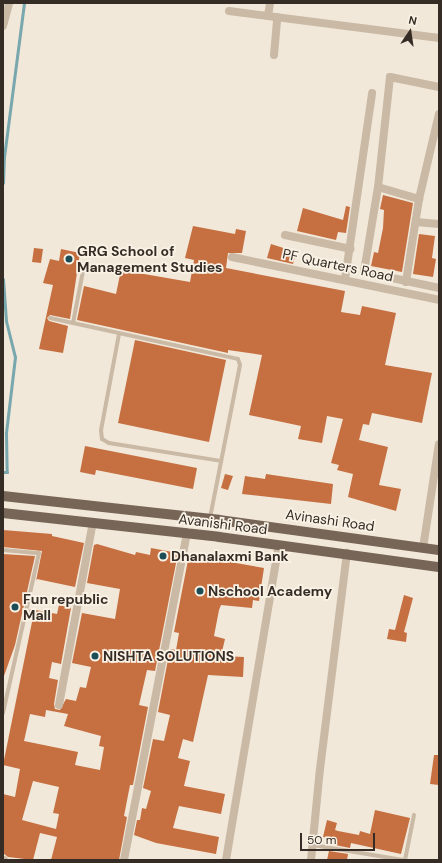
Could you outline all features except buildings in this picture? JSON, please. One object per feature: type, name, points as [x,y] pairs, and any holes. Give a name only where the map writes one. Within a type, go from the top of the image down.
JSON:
[{"type":"main road","name":"Avinashi Road","points":[[3,496],[210,519],[439,550]]},
{"type":"main road","name":"Avanishi Road","points":[[3,513],[94,522],[279,544],[439,567]]},
{"type":"street","points":[[3,26],[8,3]]},
{"type":"street","points":[[268,16],[270,3]]},
{"type":"street","points":[[229,11],[439,38]]},
{"type":"street","points":[[274,55],[277,17]]},
{"type":"street","points":[[439,87],[390,78],[378,187],[364,272],[439,288]]},
{"type":"street","points":[[344,279],[350,249],[372,93]]},
{"type":"street","points":[[406,282],[419,199],[439,114]]},
{"type":"street","points":[[378,187],[419,199]]},
{"type":"street","points":[[416,222],[439,224]]},
{"type":"street","points":[[284,235],[350,249]]},
{"type":"street","name":"PF Quarters Road","points":[[232,257],[344,279],[439,300]]},
{"type":"street","points":[[423,548],[439,444]]},
{"type":"street","points":[[59,705],[94,522]]},
{"type":"street","points":[[124,860],[187,534]]},
{"type":"street","points":[[226,860],[279,544]]},
{"type":"street","points":[[311,860],[347,553]]},
{"type":"lane","points":[[73,323],[84,266]]},
{"type":"lane","points":[[50,318],[119,334],[230,355],[238,359],[240,365],[210,519]]},
{"type":"lane","points":[[119,334],[102,430],[102,439],[109,443],[221,461]]},
{"type":"lane","points":[[3,550],[39,553],[3,714]]},
{"type":"lane","points":[[313,845],[404,860],[414,815]]},
{"type":"waterway","points":[[3,183],[4,157],[24,3]]},
{"type":"waterway","points":[[3,279],[6,321],[15,357],[6,433],[7,472],[3,472]]},
{"type":"place","name":"GRG School of Management Studies","points":[[69,259]]},
{"type":"place","name":"Dhanalaxmi Bank","points":[[163,556]]},
{"type":"place","name":"Nschool Academy","points":[[200,591]]},
{"type":"place","name":"Fun republic Mall","points":[[15,607]]},
{"type":"place","name":"NISHTA SOLUTIONS","points":[[95,656]]}]
